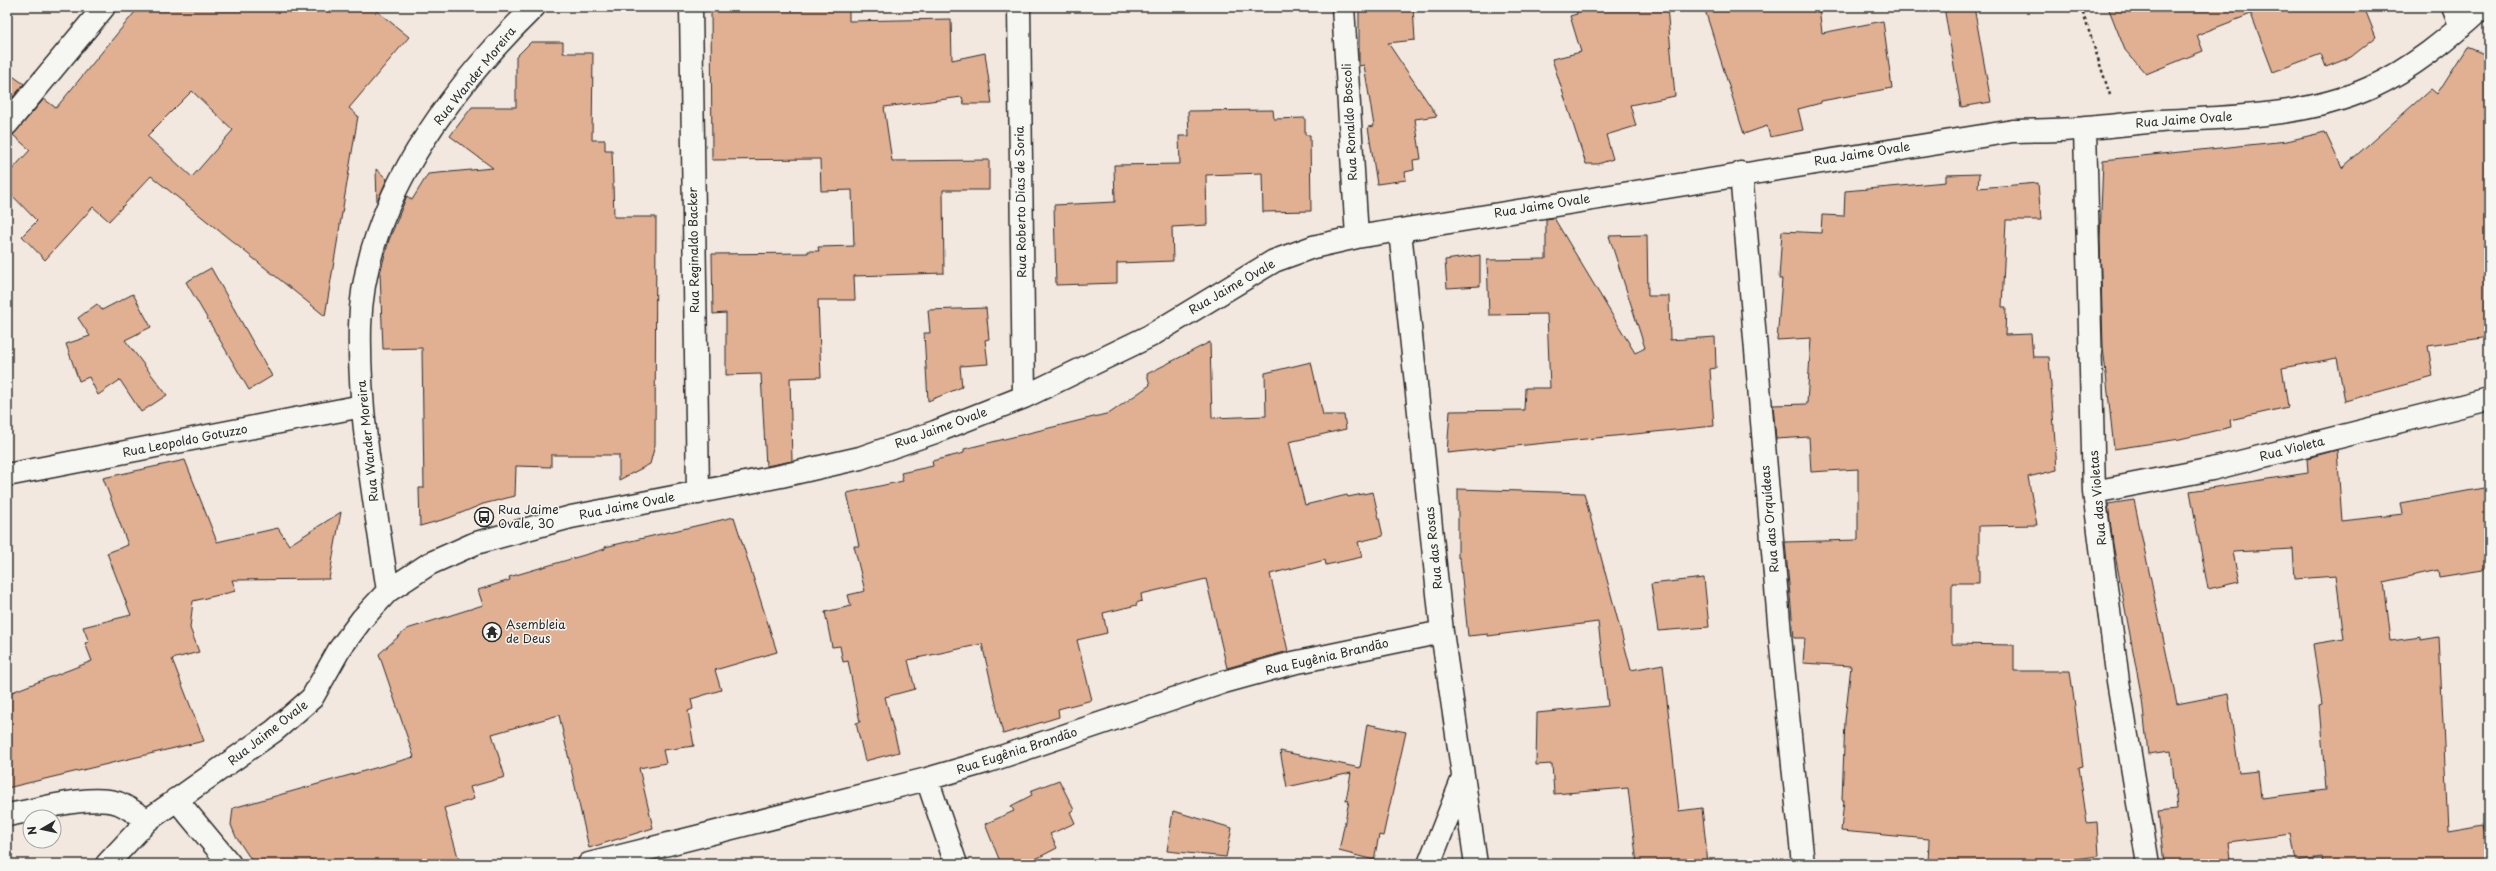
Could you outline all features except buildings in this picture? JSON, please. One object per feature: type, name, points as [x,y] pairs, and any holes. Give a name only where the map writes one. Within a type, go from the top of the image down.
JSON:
[{"type":"street","points":[[7,124],[104,7]]},
{"type":"street","name":"Rua Wander Moreira","points":[[388,591],[362,406],[360,325],[370,258],[386,209],[414,154],[454,98],[516,25],[534,7]]},
{"type":"street","name":"Rua Reginaldo Backer","points":[[691,7],[698,493]]},
{"type":"street","name":"Rua Roberto Dias de Soria","points":[[1019,7],[1024,397]]},
{"type":"street","name":"Rua Ronaldo Boscoli","points":[[1344,7],[1357,237]]},
{"type":"street","points":[[2453,7],[2461,27]]},
{"type":"street","name":"Rua Jaime Ovale","points":[[107,864],[148,820],[176,799],[211,778],[274,731],[312,698],[339,650],[362,619],[388,591],[429,564],[476,543],[572,517],[698,493],[860,458],[935,432],[1024,397],[1150,336],[1274,261],[1313,247],[1357,237],[1741,173],[2013,131],[2085,128],[2120,124],[2271,114],[2322,104],[2370,88],[2414,63],[2461,27],[2482,7]]},
{"type":"street","name":"Rua das Violetas","points":[[2085,128],[2094,492],[2118,681],[2148,864]]},
{"type":"street","name":"Rua das Orquídeas","points":[[1741,173],[1781,646],[1803,864]]},
{"type":"street","name":"Rua das Rosas","points":[[1400,231],[1442,632],[1476,864]]},
{"type":"street","name":"Rua Violeta","points":[[2094,492],[2212,469],[2489,399]]},
{"type":"street","name":"Rua Leopoldo Gotuzzo","points":[[7,475],[362,406]]},
{"type":"street","name":"Rua Eugênia Brandão","points":[[589,864],[927,779],[989,761],[1232,680],[1293,663],[1442,632]]},
{"type":"street","points":[[1429,864],[1463,776]]},
{"type":"street","points":[[927,779],[956,864]]},
{"type":"street","points":[[176,799],[230,864]]},
{"type":"street","points":[[7,816],[81,802],[102,800],[119,804],[148,820]]},
{"type":"path","points":[[2081,7],[2120,124]]},
{"type":"place","name":"Rua Jaime Ovale, 30","points":[[484,517]]},
{"type":"place","name":"Asembleia de Deus","points":[[492,632]]}]
